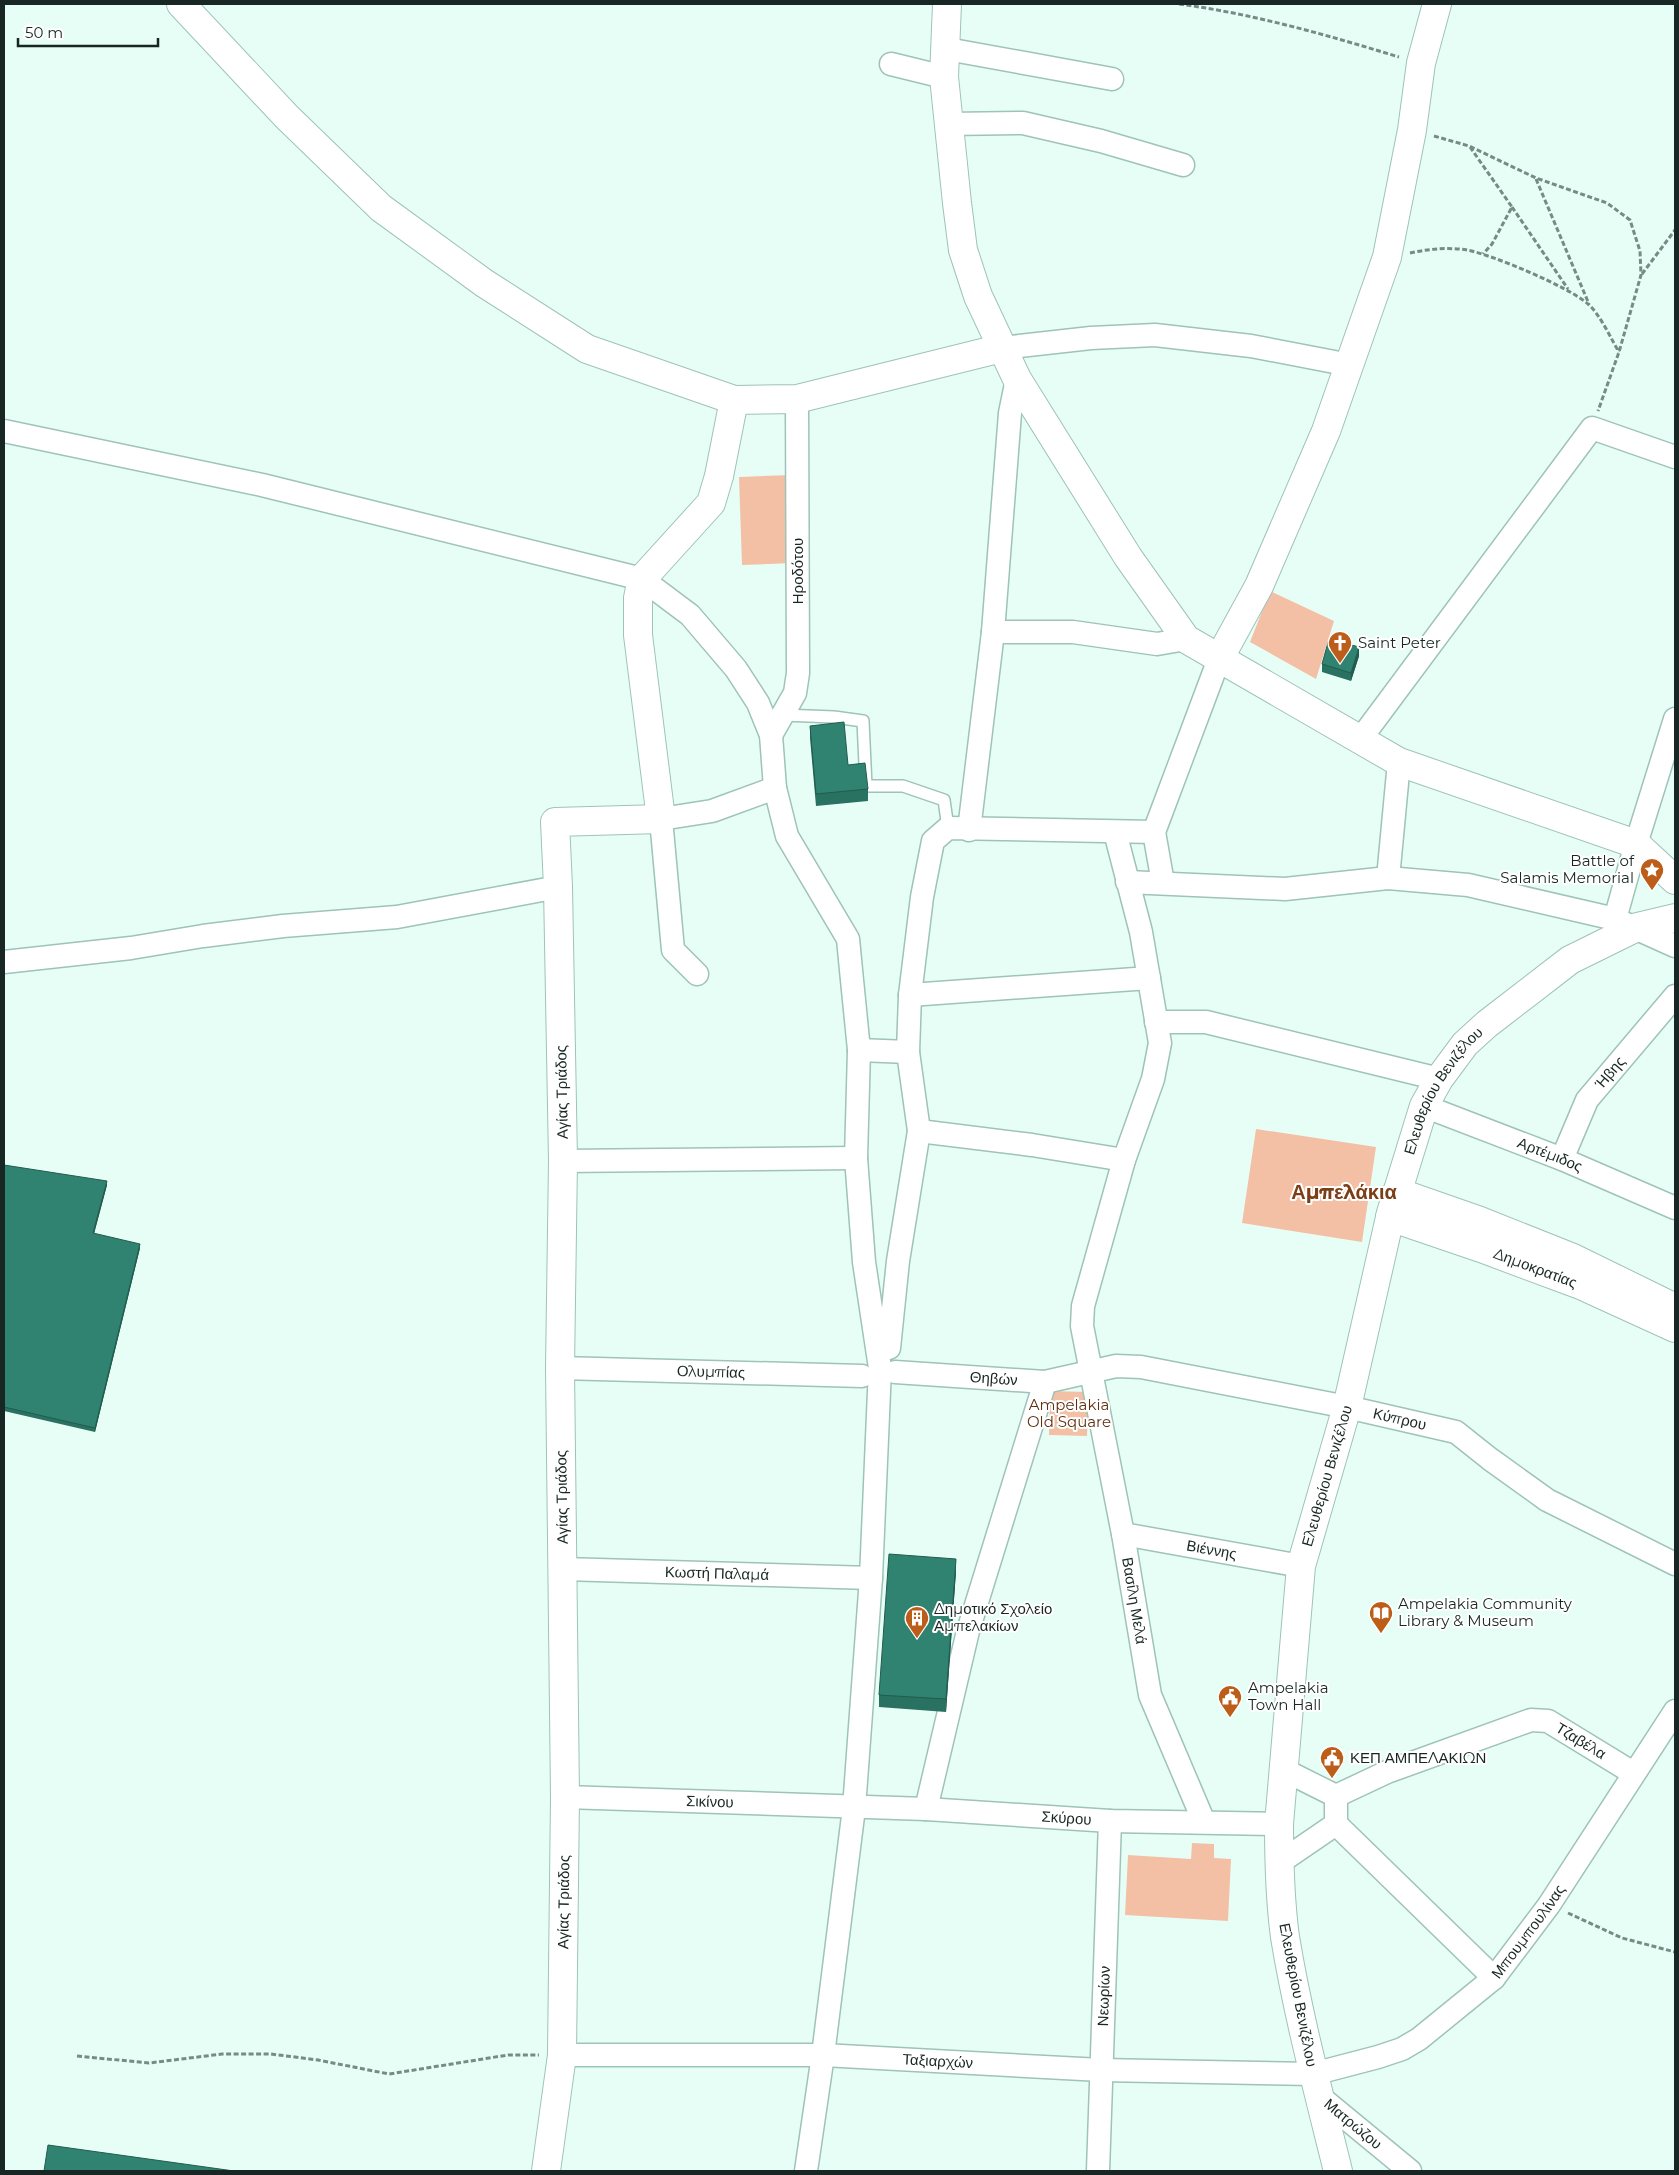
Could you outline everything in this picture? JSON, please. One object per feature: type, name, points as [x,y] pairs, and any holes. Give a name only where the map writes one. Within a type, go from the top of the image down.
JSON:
[{"type":"street","points":[[181,4],[287,117],[381,208],[484,283],[587,349],[734,400],[798,400],[1002,348],[1091,338],[1155,335],[1251,346],[1350,366]]},
{"type":"street","points":[[947,4],[947,49],[944,77],[964,250],[978,296],[1017,379],[1128,557],[1186,639],[1399,762],[1636,844],[1675,880]]},
{"type":"street","points":[[1163,883],[1154,832],[1219,659],[1259,586],[1326,431],[1387,257],[1412,130],[1422,63],[1437,4]]},
{"type":"street","points":[[947,49],[1112,79]]},
{"type":"street","points":[[891,64],[944,77]]},
{"type":"street","points":[[949,124],[1023,123],[1101,140],[1182,165]]},
{"type":"street","points":[[958,829],[993,632],[1010,413],[1017,379]]},
{"type":"street","points":[[697,974],[673,950],[661,819],[638,635],[638,598],[642,579],[711,503],[719,476],[734,400]]},
{"type":"street","name":"Ηροδότου","points":[[771,735],[796,694],[798,673],[798,400]]},
{"type":"street","points":[[1359,740],[1592,428],[1675,457]]},
{"type":"street","points":[[4,431],[290,492],[642,579],[690,615],[736,669],[758,703],[771,735],[775,788],[787,836],[848,939],[859,1050],[856,1158],[864,1262],[880,1368],[871,1578],[854,1808],[823,2055],[806,2171]]},
{"type":"street","points":[[993,632],[1073,632],[1157,644],[1186,639]]},
{"type":"street","points":[[1626,923],[1636,844],[1675,719]]},
{"type":"street","points":[[1388,878],[1399,762]]},
{"type":"street","points":[[661,819],[712,810],[775,788]]},
{"type":"street","name":"Αγίας Τριάδος","points":[[546,2171],[562,2055],[566,1797],[560,1368],[563,1161],[555,822],[661,819]]},
{"type":"street","points":[[889,1348],[898,1261],[919,1131],[908,1052],[910,995],[922,897],[933,841],[958,829],[1154,832]]},
{"type":"street","name":"Βασίλη Μελά","points":[[1115,832],[1140,932],[1160,1043],[1153,1079],[1124,1160],[1083,1306],[1082,1326],[1123,1534],[1150,1695],[1204,1822]]},
{"type":"street","points":[[1127,882],[1285,889],[1388,878],[1468,885],[1626,923],[1675,946]]},
{"type":"street","points":[[4,962],[130,948],[203,936],[284,926],[397,917],[558,888]]},
{"type":"street","name":"Ελευθερίου Βενιζέλου","points":[[1338,2171],[1316,2085],[1285,1936],[1279,1862],[1282,1769],[1301,1566],[1347,1406],[1394,1205],[1424,1106],[1439,1079],[1465,1044],[1487,1024],[1570,960],[1626,923],[1675,918]]},
{"type":"street","points":[[910,995],[1149,978]]},
{"type":"street","name":"Ήβης","points":[[1562,1159],[1587,1100],[1675,996]]},
{"type":"street","points":[[1156,1022],[1206,1022],[1439,1079]]},
{"type":"street","points":[[859,1050],[908,1052]]},
{"type":"street","name":"Αρτέμιδος","points":[[1424,1106],[1562,1159],[1675,1208]]},
{"type":"street","points":[[919,1131],[1032,1145],[1124,1160]]},
{"type":"street","points":[[563,1161],[856,1158]]},
{"type":"street","name":"Δημοκρατίας","points":[[1394,1205],[1480,1221],[1573,1258],[1674,1318]]},
{"type":"street","points":[[864,1262],[898,1261]]},
{"type":"street","name":"Κύπρου","points":[[1092,1371],[1116,1366],[1141,1367],[1347,1406],[1456,1432],[1547,1500],[1675,1564]]},
{"type":"street","name":"Ολυμπίας","points":[[560,1368],[862,1376]]},
{"type":"street","name":"Θηβών","points":[[895,1372],[1045,1382],[1092,1371]]},
{"type":"street","points":[[926,1809],[968,1631],[1045,1382]]},
{"type":"street","name":"Βιέννης","points":[[1123,1534],[1301,1566]]},
{"type":"street","name":"Κωστή Παλαμά","points":[[563,1569],[871,1578]]},
{"type":"street","name":"Μπουμπουλίνας","points":[[1316,2085],[1419,2040],[1494,1978],[1549,1905],[1675,1712]]},
{"type":"street","name":"Τζαβέλα","points":[[1336,1796],[1387,1772],[1531,1720],[1548,1721],[1634,1773]]},
{"type":"street","points":[[1282,1769],[1336,1796],[1336,1824],[1494,1978]]},
{"type":"street","name":"Σικίνου","points":[[566,1797],[854,1808]]},
{"type":"street","name":"Σκύρου","points":[[854,1808],[926,1809],[1110,1821],[1279,1824]]},
{"type":"street","name":"Νεωρίων","points":[[1098,2171],[1110,1821]]},
{"type":"street","points":[[1279,1862],[1336,1824]]},
{"type":"street","name":"Ταξιαρχών","points":[[562,2055],[823,2055],[1101,2070],[1316,2085]]},
{"type":"street","name":"Ματρώζου","points":[[1316,2085],[1410,2171]]},
{"type":"lane","points":[[783,715],[834,717],[863,721],[866,786],[903,786],[944,800],[958,829]]},
{"type":"path","points":[[1179,4],[1206,8],[1313,32],[1422,63]]},
{"type":"path","points":[[1412,130],[1469,146],[1536,178],[1607,203],[1630,220],[1640,252],[1641,275],[1619,352],[1592,428]]},
{"type":"path","points":[[1469,146],[1568,290]]},
{"type":"path","points":[[1536,178],[1590,305],[1619,352]]},
{"type":"path","points":[[1483,254],[1492,244],[1512,207]]},
{"type":"path","points":[[1641,275],[1675,230]]},
{"type":"path","points":[[1387,257],[1429,249],[1465,250],[1483,254],[1568,290],[1590,305]]},
{"type":"path","points":[[1549,1905],[1622,1938],[1675,1952]]},
{"type":"path","points":[[77,2056],[149,2063],[222,2054],[271,2054],[318,2060],[390,2074],[508,2055],[562,2055]]},
{"type":"green space","points":[[791,475],[793,563],[742,565],[739,477]]},
{"type":"green space","points":[[1270,591],[1334,621],[1316,679],[1250,642]]},
{"type":"green space","points":[[1256,1129],[1376,1147],[1362,1242],[1242,1223]]},
{"type":"green space","name":"Ampelakia Old Square","points":[[1050,1391],[1089,1392],[1087,1436],[1049,1435]]},
{"type":"green space","points":[[1192,1843],[1214,1844],[1214,1858],[1231,1859],[1228,1921],[1125,1915],[1128,1855],[1191,1859]]},
{"type":"building","name":"Saint Peter","points":[[1329,639],[1359,647],[1351,673],[1322,664]]},
{"type":"building","points":[[844,722],[848,765],[865,763],[868,789],[816,794],[810,726]]},
{"type":"building","points":[[4,1165],[107,1181],[93,1233],[140,1244],[95,1428],[4,1407]]},
{"type":"building","name":"Δημοτικό Σχολείο Αμπελακίων","points":[[889,1554],[956,1559],[946,1699],[879,1695]]},
{"type":"building","points":[[48,2145],[234,2171],[44,2171]]},
{"type":"place","name":"Saint Peter","points":[[1340,664]]},
{"type":"place","name":"Battle of Salamis Memorial","points":[[1652,891]]},
{"type":"place","name":"Ampelakia Community Library & Museum","points":[[1381,1634]]},
{"type":"place","name":"Δημοτικό Σχολείο Αμπελακίων","points":[[917,1639]]},
{"type":"place","name":"Ampelakia Town Hall","points":[[1230,1718]]},
{"type":"place","name":"ΚΕΠ ΑΜΠΕΛΑΚΙΩΝ","points":[[1332,1779]]},
{"type":"district","name":"Αμπελάκια","points":[[1344,1192]]}]
